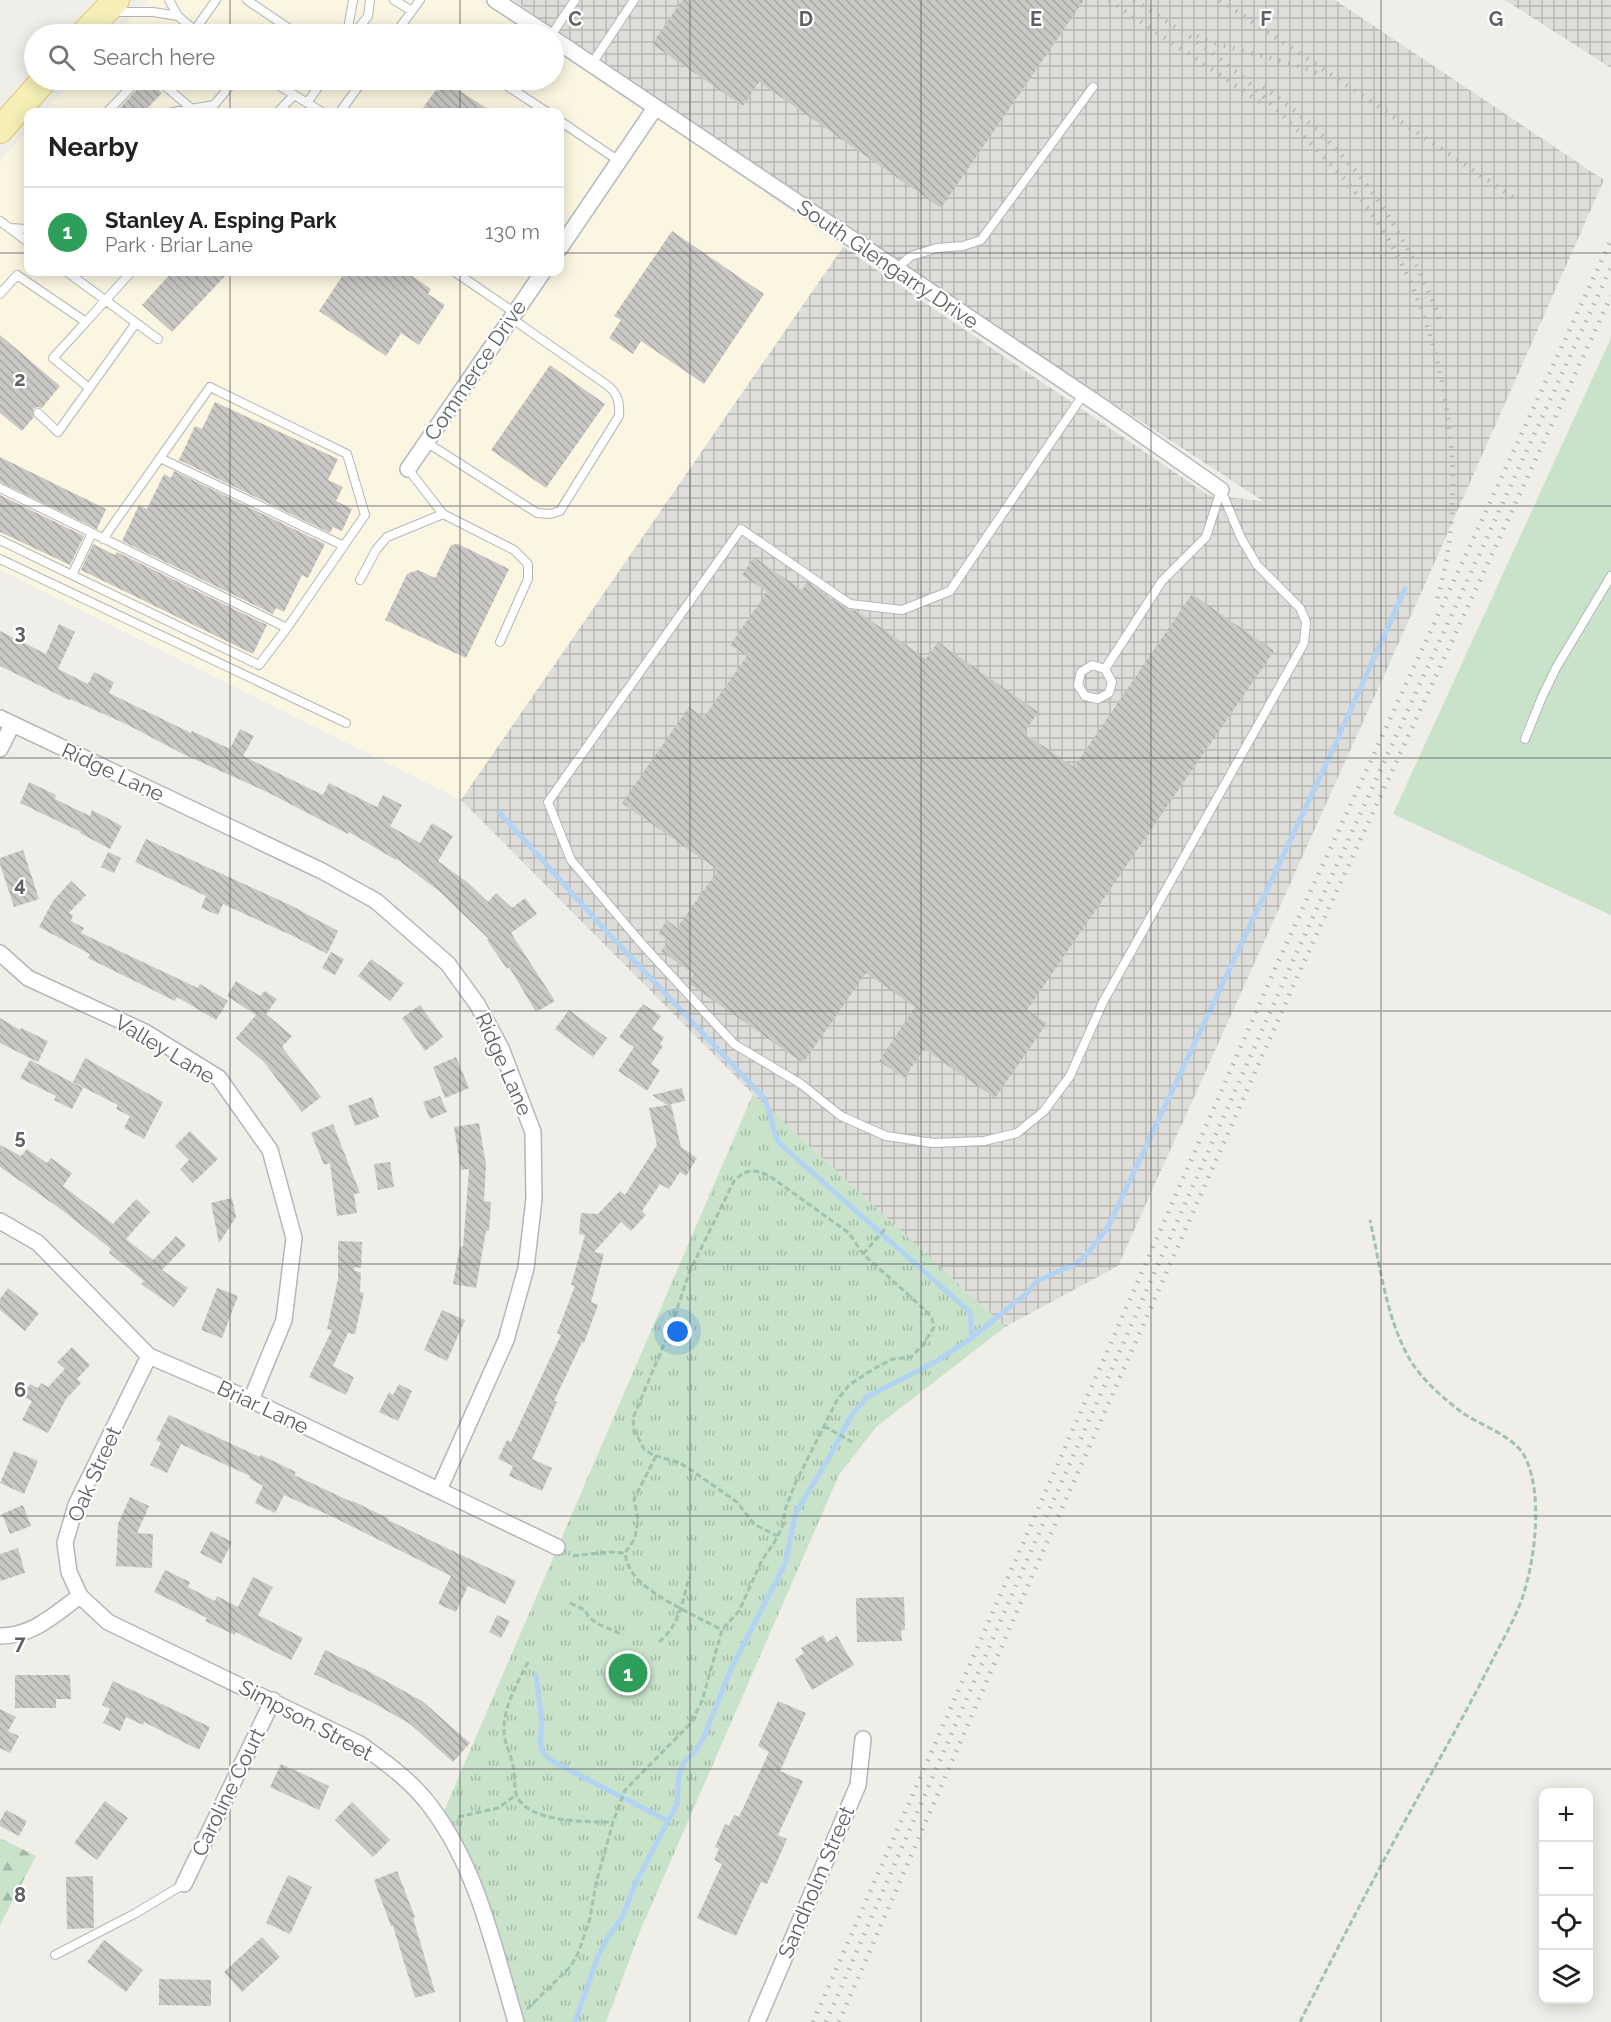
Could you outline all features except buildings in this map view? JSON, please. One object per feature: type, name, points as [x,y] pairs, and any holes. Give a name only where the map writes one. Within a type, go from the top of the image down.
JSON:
[{"type":"main road","points":[[93,24],[110,6]]},
{"type":"main road","points":[[0,130],[35,90]]},
{"type":"street","points":[[504,2],[534,24]]},
{"type":"street","name":"South Glengarry Drive","points":[[564,46],[1083,394],[1221,490]]},
{"type":"street","points":[[564,242],[655,108]]},
{"type":"street","name":"Commerce Drive","points":[[408,470],[540,276]]},
{"type":"street","points":[[0,749],[6,721]]},
{"type":"street","name":"Ridge Lane","points":[[6,721],[322,871],[376,901],[448,964],[482,1013],[501,1048],[533,1132],[534,1199],[526,1268],[506,1340],[439,1490]]},
{"type":"street","name":"Valley Lane","points":[[0,953],[28,978],[145,1032],[219,1078],[270,1150],[294,1238],[284,1320],[251,1400]]},
{"type":"street","name":"Briar Lane","points":[[0,1221],[38,1243],[149,1356],[251,1400],[557,1547]]},
{"type":"street","name":"Oak Street","points":[[80,1596],[69,1572],[65,1543],[76,1505],[149,1356]]},
{"type":"street","points":[[0,1636],[23,1634],[37,1627],[80,1596]]},
{"type":"street","name":"Simpson Street","points":[[80,1596],[108,1622],[360,1744],[397,1771],[430,1805],[458,1847],[478,1894],[515,2018]]},
{"type":"street","name":"Caroline Court","points":[[184,1884],[273,1700]]},
{"type":"street","name":"Sandholm Street","points":[[756,2022],[858,1785],[863,1739]]},
{"type":"lane","points":[[169,0],[178,16],[186,24]]},
{"type":"lane","points":[[201,24],[216,0]]},
{"type":"lane","points":[[247,0],[282,24]]},
{"type":"lane","points":[[348,24],[352,0]]},
{"type":"lane","points":[[362,24],[369,16],[370,0]]},
{"type":"lane","points":[[394,0],[412,11]]},
{"type":"lane","points":[[402,24],[420,0]]},
{"type":"lane","points":[[559,24],[575,0]]},
{"type":"lane","points":[[591,65],[634,0]]},
{"type":"lane","points":[[110,6],[178,16]]},
{"type":"lane","points":[[896,269],[911,256],[937,248],[963,246],[981,240],[1093,87]]},
{"type":"lane","points":[[111,108],[128,90]]},
{"type":"lane","points":[[170,90],[191,108]]},
{"type":"lane","points":[[198,108],[214,105],[227,90]]},
{"type":"lane","points":[[287,90],[316,108]]},
{"type":"lane","points":[[308,103],[316,90]]},
{"type":"lane","points":[[343,108],[356,90]]},
{"type":"lane","points":[[514,90],[541,108]]},
{"type":"lane","points":[[282,108],[294,95]]},
{"type":"lane","points":[[564,124],[618,161]]},
{"type":"lane","points":[[0,221],[24,239]]},
{"type":"lane","points":[[9,228],[24,229]]},
{"type":"lane","points":[[0,294],[17,275],[86,322]]},
{"type":"lane","points":[[73,276],[159,339]]},
{"type":"lane","points":[[89,388],[53,358],[127,276]]},
{"type":"lane","points":[[426,442],[537,513],[550,514],[560,512],[619,416],[620,405],[616,393],[608,385],[460,276]]},
{"type":"lane","points":[[38,413],[58,432],[136,323]]},
{"type":"lane","points":[[0,540],[259,665],[365,515],[347,454],[210,387],[103,539]]},
{"type":"lane","points":[[1083,394],[950,591],[902,610],[850,604],[741,529],[548,802],[571,860],[642,944],[734,1044],[801,1084],[841,1116],[886,1136],[933,1143],[984,1141],[1017,1133],[1044,1112],[1071,1076],[1103,1002],[1304,643],[1306,622],[1300,608],[1257,565],[1240,538],[1221,490]]},
{"type":"lane","points":[[160,458],[344,546]]},
{"type":"lane","points":[[408,470],[443,514],[514,550],[528,564],[528,579],[500,642]]},
{"type":"lane","points":[[0,488],[287,628]]},
{"type":"lane","points":[[1105,669],[1162,580],[1206,537],[1221,490]]},
{"type":"lane","points":[[360,580],[376,550],[387,537],[443,514]]},
{"type":"lane","points":[[72,575],[92,533]]},
{"type":"lane","points":[[0,559],[346,723]]},
{"type":"lane","points":[[1525,739],[1556,668],[1611,576]]},
{"type":"lane","points":[[1092,665],[1105,669],[1112,682],[1109,693],[1098,699],[1085,696],[1078,685],[1081,672],[1092,665]]},
{"type":"lane","points":[[55,1955],[136,1913],[184,1884]]},
{"type":"path","points":[[515,2018],[528,2009],[571,1966],[590,1918],[596,1883],[613,1822],[625,1790],[691,1723],[702,1701],[722,1630],[739,1611],[762,1560],[777,1536],[795,1484],[837,1400],[849,1386],[875,1368],[893,1359],[911,1358],[923,1345],[934,1327],[932,1318],[924,1309],[864,1254],[849,1233],[768,1175],[753,1169],[743,1172],[727,1193],[689,1274],[670,1330],[633,1418],[634,1430],[644,1449],[656,1456],[680,1463],[691,1470],[737,1502],[754,1524],[777,1536]]},
{"type":"path","points":[[1300,2022],[1369,1887],[1507,1631],[1522,1598],[1531,1566],[1533,1546],[1535,1505],[1526,1458],[1515,1445],[1461,1412],[1423,1378],[1409,1357],[1390,1308],[1370,1220]]},
{"type":"path","points":[[864,1254],[885,1229]]},
{"type":"path","points":[[824,1426],[852,1442]]},
{"type":"path","points":[[656,1456],[634,1499],[638,1520],[635,1538],[625,1553],[627,1563],[635,1576],[660,1596],[722,1630]]},
{"type":"path","points":[[573,1556],[609,1552],[625,1553]]},
{"type":"path","points":[[659,1642],[675,1625],[689,1577]]},
{"type":"path","points":[[570,1603],[585,1610],[596,1623],[623,1635]]},
{"type":"path","points":[[528,1662],[512,1695],[504,1730],[513,1765],[516,1795],[525,1805],[559,1820],[613,1822]]},
{"type":"path","points":[[443,1824],[454,1818],[498,1808],[516,1795]]},
{"type":"shaded area","points":[[148,0],[480,0],[515,24],[125,24]]},
{"type":"shaded area","points":[[513,0],[1335,0],[1604,180],[1118,1266],[1005,1327],[753,1094],[461,800],[843,247],[1208,495],[1263,501],[856,235],[564,35],[564,24],[548,24]]},
{"type":"shaded area","points":[[1505,0],[1611,0],[1611,68]]},
{"type":"shaded area","points":[[564,57],[645,113],[564,235],[564,108],[47,108],[64,90],[564,90]]},
{"type":"shaded area","points":[[657,118],[843,247],[461,800],[0,570],[0,161],[24,134],[24,276],[564,276],[564,249]]},
{"type":"green space","points":[[1611,338],[1611,915],[1393,814]]},
{"type":"green space","points":[[753,1094],[1005,1327],[876,1427],[839,1475],[641,1929],[606,2022],[518,2022],[444,1811]]},
{"type":"green space","points":[[0,1838],[36,1856],[0,1925]]},
{"type":"waterway","points":[[575,2022],[598,1956],[623,1916],[634,1886],[677,1804],[679,1774],[684,1762],[695,1752],[703,1739],[731,1669],[785,1564],[796,1512],[851,1416],[867,1397],[935,1362],[969,1340],[1027,1293],[1037,1281],[1077,1263],[1108,1227],[1329,758],[1405,589]]},
{"type":"waterway","points":[[499,812],[609,934],[764,1098],[778,1142],[970,1312],[972,1338]]},
{"type":"waterway","points":[[536,1675],[542,1722],[540,1742],[543,1753],[552,1761],[668,1821]]},
{"type":"railway","points":[[1109,0],[1263,104]]},
{"type":"railway","points":[[1134,0],[1223,61],[1259,92],[1337,171],[1361,199],[1394,249],[1419,303],[1429,332],[1443,390],[1451,442],[1453,489],[1450,535],[1436,603]]},
{"type":"railway","points":[[1220,0],[1513,197]]},
{"type":"railway","points":[[1197,36],[1320,74]]},
{"type":"railway","points":[[1263,87],[1322,135],[1370,189],[1408,250],[1440,319]]},
{"type":"railway","points":[[813,2022],[1278,962],[1611,240]]},
{"type":"railway","points":[[826,2022],[1031,1551],[1291,965],[1611,267]]},
{"type":"railway","points":[[839,2022],[1040,1558],[1298,975],[1611,296]]},
{"type":"place","name":"Stanley A. Esping Park","points":[[628,1673]]}]
